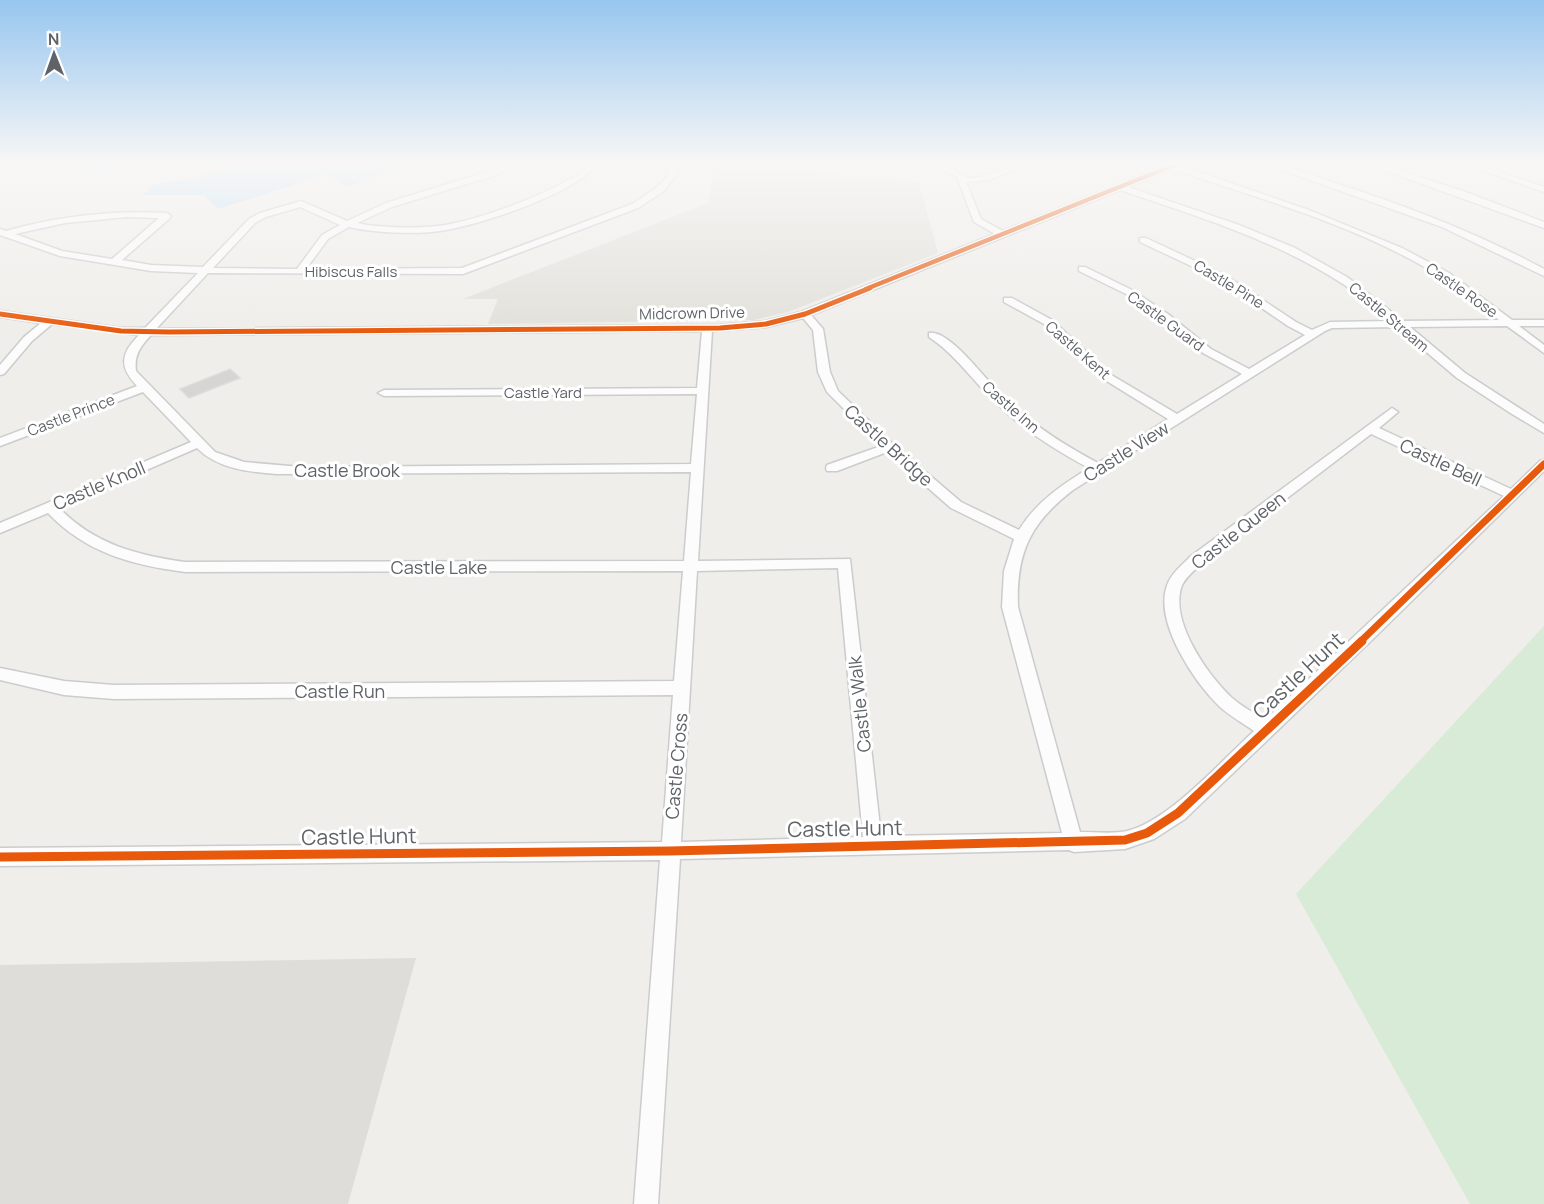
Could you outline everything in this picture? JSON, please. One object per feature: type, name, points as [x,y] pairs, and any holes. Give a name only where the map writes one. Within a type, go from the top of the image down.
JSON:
[{"type":"street","points":[[3,233],[36,224],[62,221]]},
{"type":"street","points":[[113,263],[128,253],[162,221]]},
{"type":"street","name":"Castle Brook","points":[[252,221],[148,330],[132,349],[129,363],[130,372],[143,388],[211,454],[225,462],[261,470],[698,468]]},
{"type":"street","name":"Castle Brook","points":[[337,221],[348,224]]},
{"type":"street","points":[[300,271],[325,237],[354,221]]},
{"type":"street","points":[[348,224],[386,230],[427,229],[459,225],[470,221]]},
{"type":"street","name":"Hibiscus Falls","points":[[3,233],[60,253],[113,263],[204,272],[463,271],[595,221]]},
{"type":"street","points":[[979,221],[1003,235]]},
{"type":"street","name":"Midcrown Drive","points":[[0,314],[116,329],[180,331],[707,328],[766,324],[806,314],[1037,221]]},
{"type":"street","name":"Castle Stream","points":[[1214,221],[1299,255],[1352,284],[1476,388],[1544,429]]},
{"type":"street","name":"Castle Rose","points":[[1332,221],[1396,248],[1468,290],[1544,350]]},
{"type":"street","points":[[1437,221],[1481,240],[1544,273]]},
{"type":"street","name":"Castle Pine","points":[[1143,240],[1216,273],[1292,324],[1312,334]]},
{"type":"street","name":"Castle Guard","points":[[1082,269],[1129,292],[1164,316],[1207,351],[1249,373]]},
{"type":"street","name":"Castle Kent","points":[[1008,300],[1048,322],[1109,378],[1177,419]]},
{"type":"street","name":"Castle Bridge","points":[[806,314],[818,329],[824,372],[833,392],[889,447],[956,505],[1022,537]]},
{"type":"street","points":[[0,372],[10,357],[48,322]]},
{"type":"street","name":"Castle View","points":[[1074,843],[1010,607],[1010,571],[1022,537],[1044,506],[1058,493],[1312,334],[1330,325],[1544,323]]},
{"type":"street","name":"Castle Cross","points":[[646,1204],[707,328]]},
{"type":"street","name":"Castle Inn","points":[[933,335],[957,351],[973,373],[1009,408],[1045,436],[1098,468]]},
{"type":"street","name":"Castle Prince","points":[[0,442],[143,388]]},
{"type":"street","name":"Castle Yard","points":[[384,393],[702,391]]},
{"type":"street","name":"Castle Queen","points":[[1266,730],[1228,704],[1210,686],[1182,638],[1172,607],[1172,591],[1178,577],[1196,560],[1392,412]]},
{"type":"street","name":"Castle Bell","points":[[1371,429],[1511,494]]},
{"type":"street","name":"Castle Knoll","points":[[0,528],[198,442]]},
{"type":"street","points":[[832,468],[889,447]]},
{"type":"street","name":"Castle Hunt","points":[[0,857],[669,851],[1125,840],[1147,833],[1168,821],[1368,635],[1544,464]]},
{"type":"street","name":"Castle Lake","points":[[50,507],[66,525],[82,537],[106,549],[156,563],[185,567],[692,566],[845,562]]},
{"type":"street","name":"Castle Walk","points":[[845,562],[873,846]]},
{"type":"street","name":"Castle Run","points":[[0,674],[64,688],[114,692],[682,688]]},
{"type":"shaded area","points":[[662,221],[929,221],[938,253],[788,312],[754,320],[488,324],[498,299],[463,299]]},
{"type":"shaded area","points":[[416,958],[348,1204],[0,1204],[0,965]]},
{"type":"green space","points":[[1544,626],[1544,1204],[1470,1204],[1296,894]]},
{"type":"building","points":[[230,369],[240,378],[189,398],[180,389]]},
{"type":"cycle path","points":[[0,314],[121,331],[169,332],[720,328],[766,324],[805,314],[1035,221]]},
{"type":"cycle path","points":[[0,857],[669,851],[1125,840],[1147,833],[1178,813],[1368,635],[1544,464]]}]
